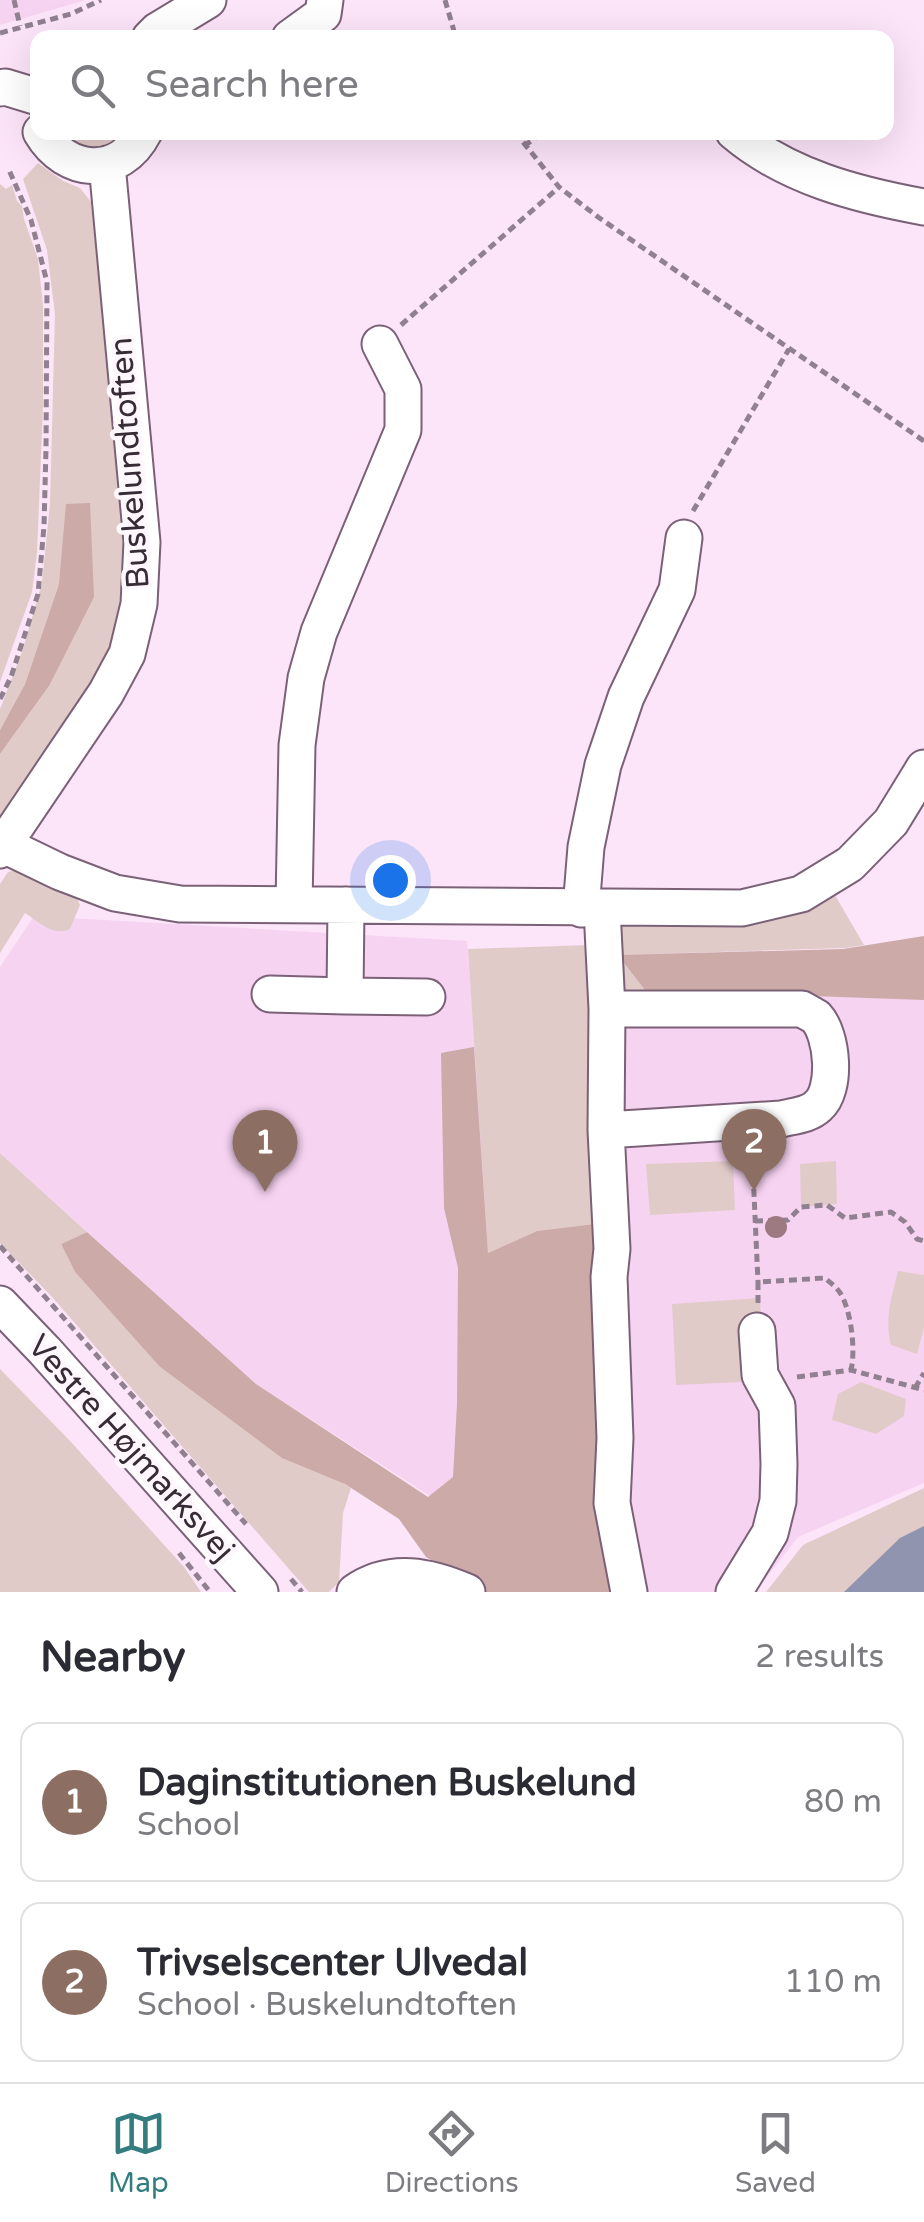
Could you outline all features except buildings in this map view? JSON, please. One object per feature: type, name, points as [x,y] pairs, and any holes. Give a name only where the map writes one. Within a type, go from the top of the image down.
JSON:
[{"type":"street","points":[[158,30],[208,0]]},
{"type":"street","points":[[301,30],[322,14],[326,0]]},
{"type":"street","points":[[0,88],[30,97]]},
{"type":"street","points":[[47,140],[70,161],[88,166],[124,157],[140,140]]},
{"type":"street","points":[[743,140],[808,176],[875,198],[924,207]]},
{"type":"street","name":"Buskelundtoften","points":[[107,164],[142,542],[139,604],[127,654],[106,693],[2,848],[114,892],[180,904],[742,908],[801,894],[850,864],[890,822],[924,768]]},
{"type":"street","points":[[294,904],[297,745],[306,678],[319,632],[404,430],[404,389],[380,344]]},
{"type":"street","points":[[629,1592],[612,1504],[607,1009],[586,847],[604,765],[626,697],[677,590],[684,538]]},
{"type":"street","points":[[344,996],[346,905]]},
{"type":"street","points":[[270,994],[427,997]]},
{"type":"street","points":[[606,1130],[781,1120],[819,1106],[830,1090],[829,1043],[815,1016],[802,1009],[607,1009]]},
{"type":"street","name":"Vestre Højmarksvej","points":[[0,1304],[275,1585]]},
{"type":"street","points":[[734,1592],[770,1533],[778,1501],[776,1406],[760,1375],[757,1331]]},
{"type":"street","points":[[356,1592],[397,1574],[446,1583],[467,1592]]},
{"type":"path","points":[[14,0],[21,28]]},
{"type":"path","points":[[0,33],[71,14],[102,0]]},
{"type":"path","points":[[445,0],[454,30]]},
{"type":"path","points":[[520,140],[559,187],[598,217],[924,440]]},
{"type":"path","points":[[524,146],[533,140]]},
{"type":"path","points":[[0,699],[38,594],[46,449],[47,282],[31,220],[9,170]]},
{"type":"path","points":[[380,344],[559,187]]},
{"type":"path","points":[[684,538],[695,504],[790,348]]},
{"type":"path","points":[[750,1121],[757,1331]]},
{"type":"path","points":[[756,1221],[788,1220],[801,1207],[826,1205],[845,1218],[890,1212],[905,1222],[917,1239],[924,1241]]},
{"type":"path","points":[[0,1246],[254,1534]]},
{"type":"path","points":[[758,1282],[825,1278],[840,1292],[850,1317],[851,1370]]},
{"type":"path","points":[[782,1378],[851,1370],[924,1390]]},
{"type":"path","points":[[915,1388],[924,1373]]},
{"type":"path","points":[[275,1585],[302,1592]]},
{"type":"shaded area","points":[[0,0],[86,0],[0,25]]},
{"type":"shaded area","points":[[67,140],[123,140],[116,148],[89,152]]},
{"type":"shaded area","points":[[38,163],[80,188],[91,202],[129,586],[117,636],[96,677],[0,818],[0,754],[49,686],[58,586],[25,684],[0,730],[0,709],[42,583],[50,504],[55,314],[47,250],[23,179]]},
{"type":"shaded area","points":[[0,184],[6,189],[12,185],[38,259],[43,305],[43,407],[32,592],[0,682]]},
{"type":"shaded area","points":[[90,503],[94,597],[49,686],[0,754],[0,730],[25,684],[59,584],[66,504]]},
{"type":"shaded area","points":[[18,869],[74,891],[80,905],[70,929],[64,931],[46,927],[25,913],[0,953],[0,884],[8,872]]},
{"type":"shaded area","points":[[832,890],[864,945],[619,955],[645,990],[616,990],[610,920]]},
{"type":"shaded area","points":[[34,916],[467,941],[503,1401],[472,1523],[256,1384],[0,1153],[0,967]]},
{"type":"shaded area","points":[[924,936],[924,1000],[645,990],[618,955],[843,949]]},
{"type":"shaded area","points":[[589,945],[594,1224],[537,1231],[488,1253],[468,949]]},
{"type":"shaded area","points":[[579,948],[924,961],[924,1483],[798,1537],[755,1592],[604,1592]]},
{"type":"shaded area","points":[[474,1047],[488,1253],[537,1231],[594,1224],[617,1592],[485,1592],[426,1557],[399,1519],[345,1484],[282,1458],[159,1366],[75,1272],[61,1244],[87,1232],[256,1384],[428,1497],[453,1477],[457,1404],[458,1268],[444,1208],[441,1053]]},
{"type":"shaded area","points":[[0,1153],[87,1232],[61,1244],[75,1272],[159,1366],[351,1488],[343,1513],[339,1582],[329,1592],[309,1592],[53,1298],[0,1243]]},
{"type":"shaded area","points":[[733,1161],[735,1210],[650,1215],[646,1164]]},
{"type":"shaded area","points":[[836,1161],[837,1204],[801,1207],[800,1164]]},
{"type":"shaded area","points":[[898,1271],[924,1275],[924,1327],[917,1354],[891,1345],[889,1317]]},
{"type":"shaded area","points":[[760,1298],[764,1381],[676,1385],[672,1304]]},
{"type":"shaded area","points":[[0,1369],[184,1567],[201,1592],[0,1592]]},
{"type":"shaded area","points":[[861,1382],[906,1399],[904,1416],[876,1434],[832,1420],[838,1394]]},
{"type":"shaded area","points":[[924,1488],[924,1592],[766,1592],[803,1545]]},
{"type":"water","points":[[924,1526],[924,1592],[844,1592],[900,1538]]},
{"type":"place","name":"Trivselscenter Ulvedal","points":[[754,1191]]},
{"type":"place","name":"Daginstitutionen Buskelund","points":[[265,1192]]}]
